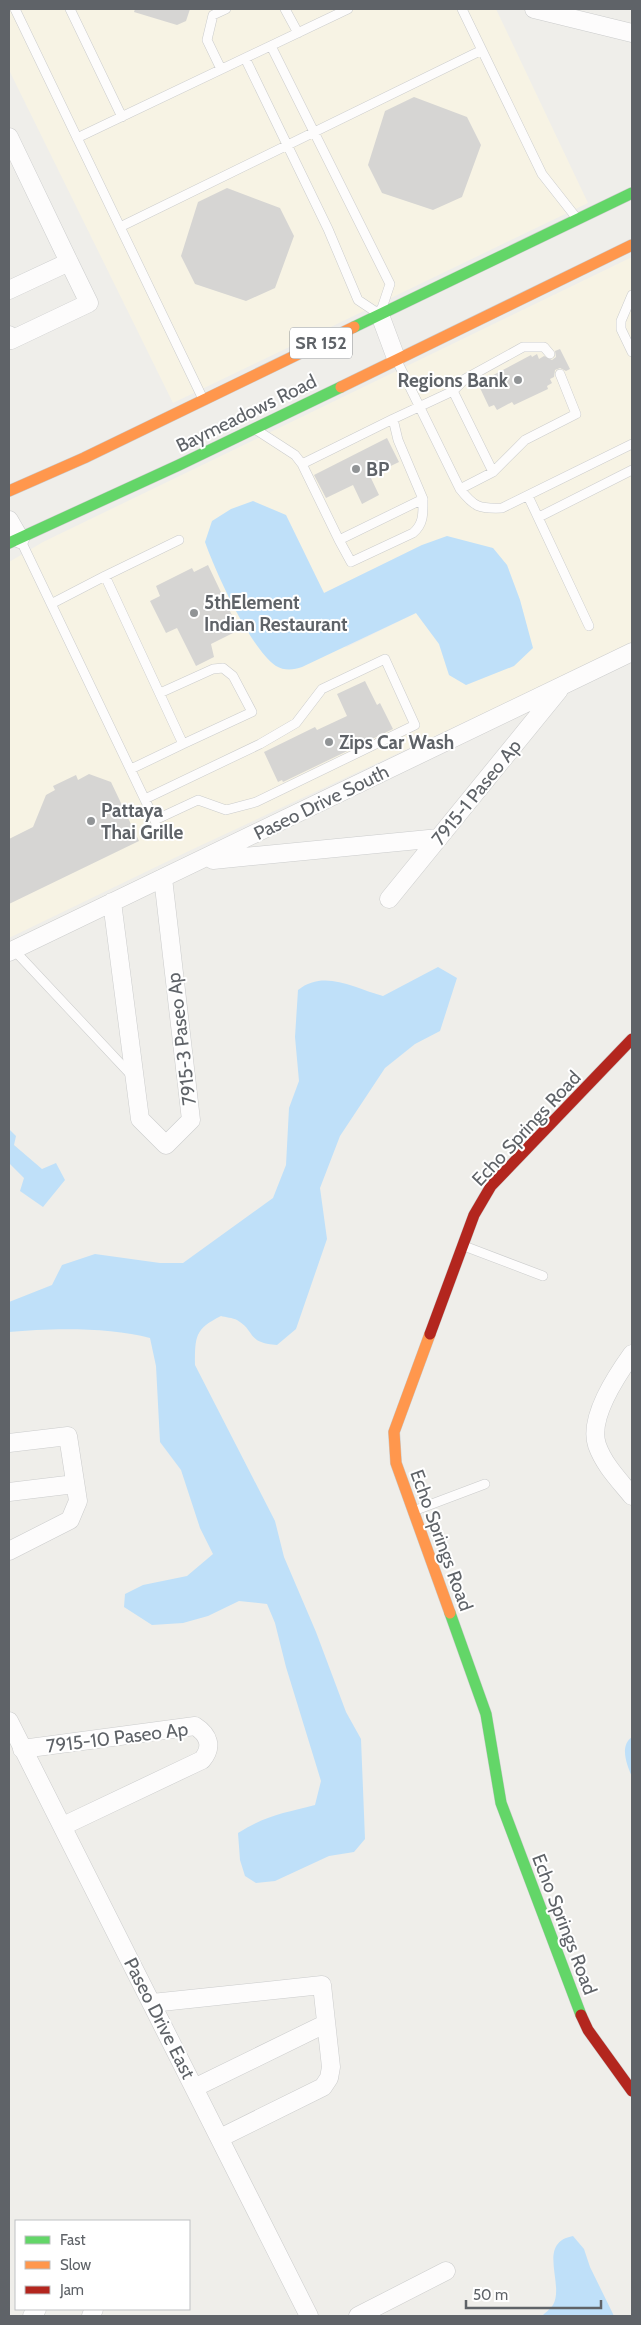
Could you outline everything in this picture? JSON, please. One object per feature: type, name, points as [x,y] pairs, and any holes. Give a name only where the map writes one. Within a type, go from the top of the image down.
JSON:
[{"type":"main road","name":"Baymeadows Road","points":[[9,491],[203,400],[632,193]]},
{"type":"main road","name":"Baymeadows Road","points":[[14,541],[153,478],[396,358],[632,245]]},
{"type":"main road","name":"Echo Springs Road","points":[[632,1039],[491,1186],[474,1215],[394,1432],[396,1464],[483,1702],[489,1723],[496,1780],[501,1803],[564,1975],[588,2030],[623,2072],[632,2091]]},
{"type":"street","points":[[534,9],[632,33]]},
{"type":"street","points":[[9,137],[89,303],[11,340],[9,335]]},
{"type":"street","points":[[9,290],[69,262]]},
{"type":"street","points":[[380,315],[396,358]]},
{"type":"street","points":[[9,520],[14,541]]},
{"type":"street","name":"Paseo Drive South","points":[[11,951],[202,861],[632,652]]},
{"type":"street","name":"7915-1 Paseo Ap","points":[[389,899],[562,686]]},
{"type":"street","points":[[202,861],[439,838]]},
{"type":"street","name":"7915-3 Paseo Ap","points":[[112,902],[140,1119],[166,1145],[191,1120],[163,878]]},
{"type":"street","points":[[632,1354],[620,1371],[602,1406],[595,1426],[596,1443],[602,1457],[632,1496]]},
{"type":"street","points":[[9,1443],[68,1436],[78,1500],[70,1520],[9,1551]]},
{"type":"street","points":[[9,1492],[75,1484]]},
{"type":"street","name":"Paseo Drive East","points":[[9,1721],[309,2316]]},
{"type":"street","name":"7915-10 Paseo Ap","points":[[22,1749],[195,1726],[205,1732],[209,1744],[208,1753],[202,1760],[63,1826]]},
{"type":"street","points":[[152,2003],[322,1984],[331,2067],[329,2078],[323,2087],[220,2138]]},
{"type":"street","points":[[194,2088],[325,2024]]},
{"type":"street","points":[[358,2316],[446,2271]]},
{"type":"lane","points":[[15,9],[203,400]]},
{"type":"lane","points":[[70,9],[122,117]]},
{"type":"lane","points":[[221,70],[207,40],[213,15],[226,9]]},
{"type":"lane","points":[[284,9],[298,33]]},
{"type":"lane","points":[[77,138],[348,9]]},
{"type":"lane","points":[[462,9],[542,174],[578,220]]},
{"type":"lane","points":[[245,58],[328,229],[358,300],[380,315],[390,284],[271,46]]},
{"type":"lane","points":[[120,227],[482,50]]},
{"type":"lane","points":[[632,295],[621,321],[621,328],[632,352]]},
{"type":"lane","points":[[302,464],[453,391],[464,378],[523,348],[544,347],[550,354]]},
{"type":"lane","points":[[396,358],[460,489],[472,504],[486,509],[502,508],[632,444]]},
{"type":"lane","points":[[460,489],[492,472],[526,440],[576,414],[560,374]]},
{"type":"lane","points":[[453,391],[492,472]]},
{"type":"lane","points":[[253,428],[295,455],[302,464],[351,562],[413,533],[423,518],[423,499],[398,440],[393,419]]},
{"type":"lane","points":[[538,517],[632,470]]},
{"type":"lane","points":[[528,496],[589,626]]},
{"type":"lane","points":[[339,540],[423,499]]},
{"type":"lane","points":[[51,604],[179,540]]},
{"type":"lane","points":[[14,541],[51,604],[157,824],[198,800],[226,810],[256,802],[415,725],[385,658],[322,689],[296,723],[260,744],[145,799]]},
{"type":"lane","points":[[105,576],[183,744]]},
{"type":"lane","points":[[131,769],[252,712],[233,676],[223,668],[213,669],[160,693]]},
{"type":"lane","points":[[11,951],[135,1079]]},
{"type":"lane","points":[[463,1246],[543,1276]]},
{"type":"lane","points":[[414,1511],[485,1484]]},
{"type":"shaded area","points":[[9,9],[496,9],[588,203],[173,403],[9,70]]},
{"type":"shaded area","points":[[632,257],[632,644],[191,850],[9,938],[9,562],[43,542]],"holes":[[[286,515],[324,593],[422,545],[493,548],[507,565],[520,600],[532,648],[484,677],[466,685],[449,675],[439,644],[416,613],[347,647],[252,638],[212,561]]]},
{"type":"water","points":[[253,501],[286,515],[324,593],[422,545],[447,536],[493,548],[507,565],[520,600],[533,648],[514,666],[466,685],[449,675],[439,644],[416,613],[302,667],[289,670],[276,666],[266,657],[245,627],[225,590],[205,542],[212,521],[231,509]]},
{"type":"water","points":[[438,967],[457,978],[440,1031],[415,1044],[385,1068],[340,1136],[320,1188],[327,1239],[296,1329],[277,1345],[267,1344],[256,1339],[237,1320],[221,1316],[206,1325],[198,1334],[196,1340],[195,1365],[275,1521],[284,1557],[316,1632],[346,1712],[361,1739],[365,1839],[354,1852],[329,1856],[275,1881],[256,1883],[245,1876],[240,1860],[238,1833],[267,1818],[315,1805],[321,1781],[286,1667],[275,1623],[267,1604],[239,1601],[208,1616],[183,1623],[152,1625],[124,1607],[125,1594],[143,1585],[187,1576],[213,1554],[200,1528],[181,1470],[160,1442],[156,1366],[150,1338],[134,1334],[80,1329],[9,1332],[9,1302],[52,1285],[62,1265],[95,1254],[160,1263],[183,1263],[273,1198],[286,1165],[289,1108],[299,1081],[295,1037],[298,990],[318,981],[329,981],[350,985],[383,996]]},
{"type":"water","points":[[9,1129],[16,1136],[14,1145],[42,1169],[56,1163],[65,1180],[43,1207],[20,1191],[24,1178],[9,1163]]},
{"type":"water","points":[[632,1737],[632,1777],[626,1761],[625,1750],[628,1741]]},
{"type":"water","points":[[573,2236],[584,2249],[590,2267],[614,2316],[542,2316],[553,2305],[556,2296],[554,2255],[556,2247],[562,2240]]},
{"type":"building","points":[[135,9],[190,9],[186,21],[177,25],[134,12]]},
{"type":"building","points":[[414,97],[467,117],[481,145],[462,197],[433,210],[382,193],[368,165],[385,111]]},
{"type":"building","points":[[227,188],[280,208],[294,236],[275,288],[246,301],[195,284],[181,256],[198,202]]},
{"type":"building","name":"Regions Bank","points":[[560,349],[570,369],[566,371],[560,368],[555,370],[554,377],[550,379],[552,383],[547,386],[548,389],[514,405],[512,402],[497,410],[494,405],[489,407],[480,388],[484,386],[482,381],[531,355],[532,357],[537,354],[539,359],[544,356],[552,360],[556,357],[555,351]]},
{"type":"building","name":"BP","points":[[387,438],[399,462],[370,476],[379,495],[362,504],[353,485],[326,498],[314,475]]},
{"type":"building","name":"5thElement Indian Restaurant","points":[[208,565],[239,630],[211,644],[214,657],[196,666],[177,628],[166,633],[150,601],[160,596],[156,586],[192,568],[194,572]]},
{"type":"building","name":"Zips Car Wash","points":[[365,681],[377,705],[380,703],[393,729],[283,782],[282,780],[278,782],[264,752],[315,727],[317,730],[347,716],[337,694]]},
{"type":"building","points":[[89,774],[111,782],[139,841],[9,904],[9,839],[33,827],[46,795],[55,790],[53,786],[76,775],[78,780]]},
{"type":"traffic: fast","points":[[354,327],[632,193]]},
{"type":"traffic: fast","points":[[9,543],[179,465],[341,387]]},
{"type":"traffic: fast","points":[[450,1613],[486,1714],[501,1803],[581,2015]]},
{"type":"traffic: slow","points":[[341,387],[632,245]]},
{"type":"traffic: slow","points":[[9,491],[84,458],[354,327]]},
{"type":"traffic: slow","points":[[430,1334],[394,1432],[396,1463],[450,1613]]},
{"type":"traffic: jam","points":[[430,1334],[474,1215],[491,1186],[632,1039]]},
{"type":"traffic: jam","points":[[581,2015],[588,2030],[632,2091]]},
{"type":"place","name":"Regions Bank","points":[[518,380]]},
{"type":"place","name":"BP","points":[[356,469]]},
{"type":"place","name":"5thElement Indian Restaurant","points":[[194,613]]},
{"type":"place","name":"Zips Car Wash","points":[[329,742]]},
{"type":"place","name":"Pattaya Thai Grille","points":[[91,821]]}]
